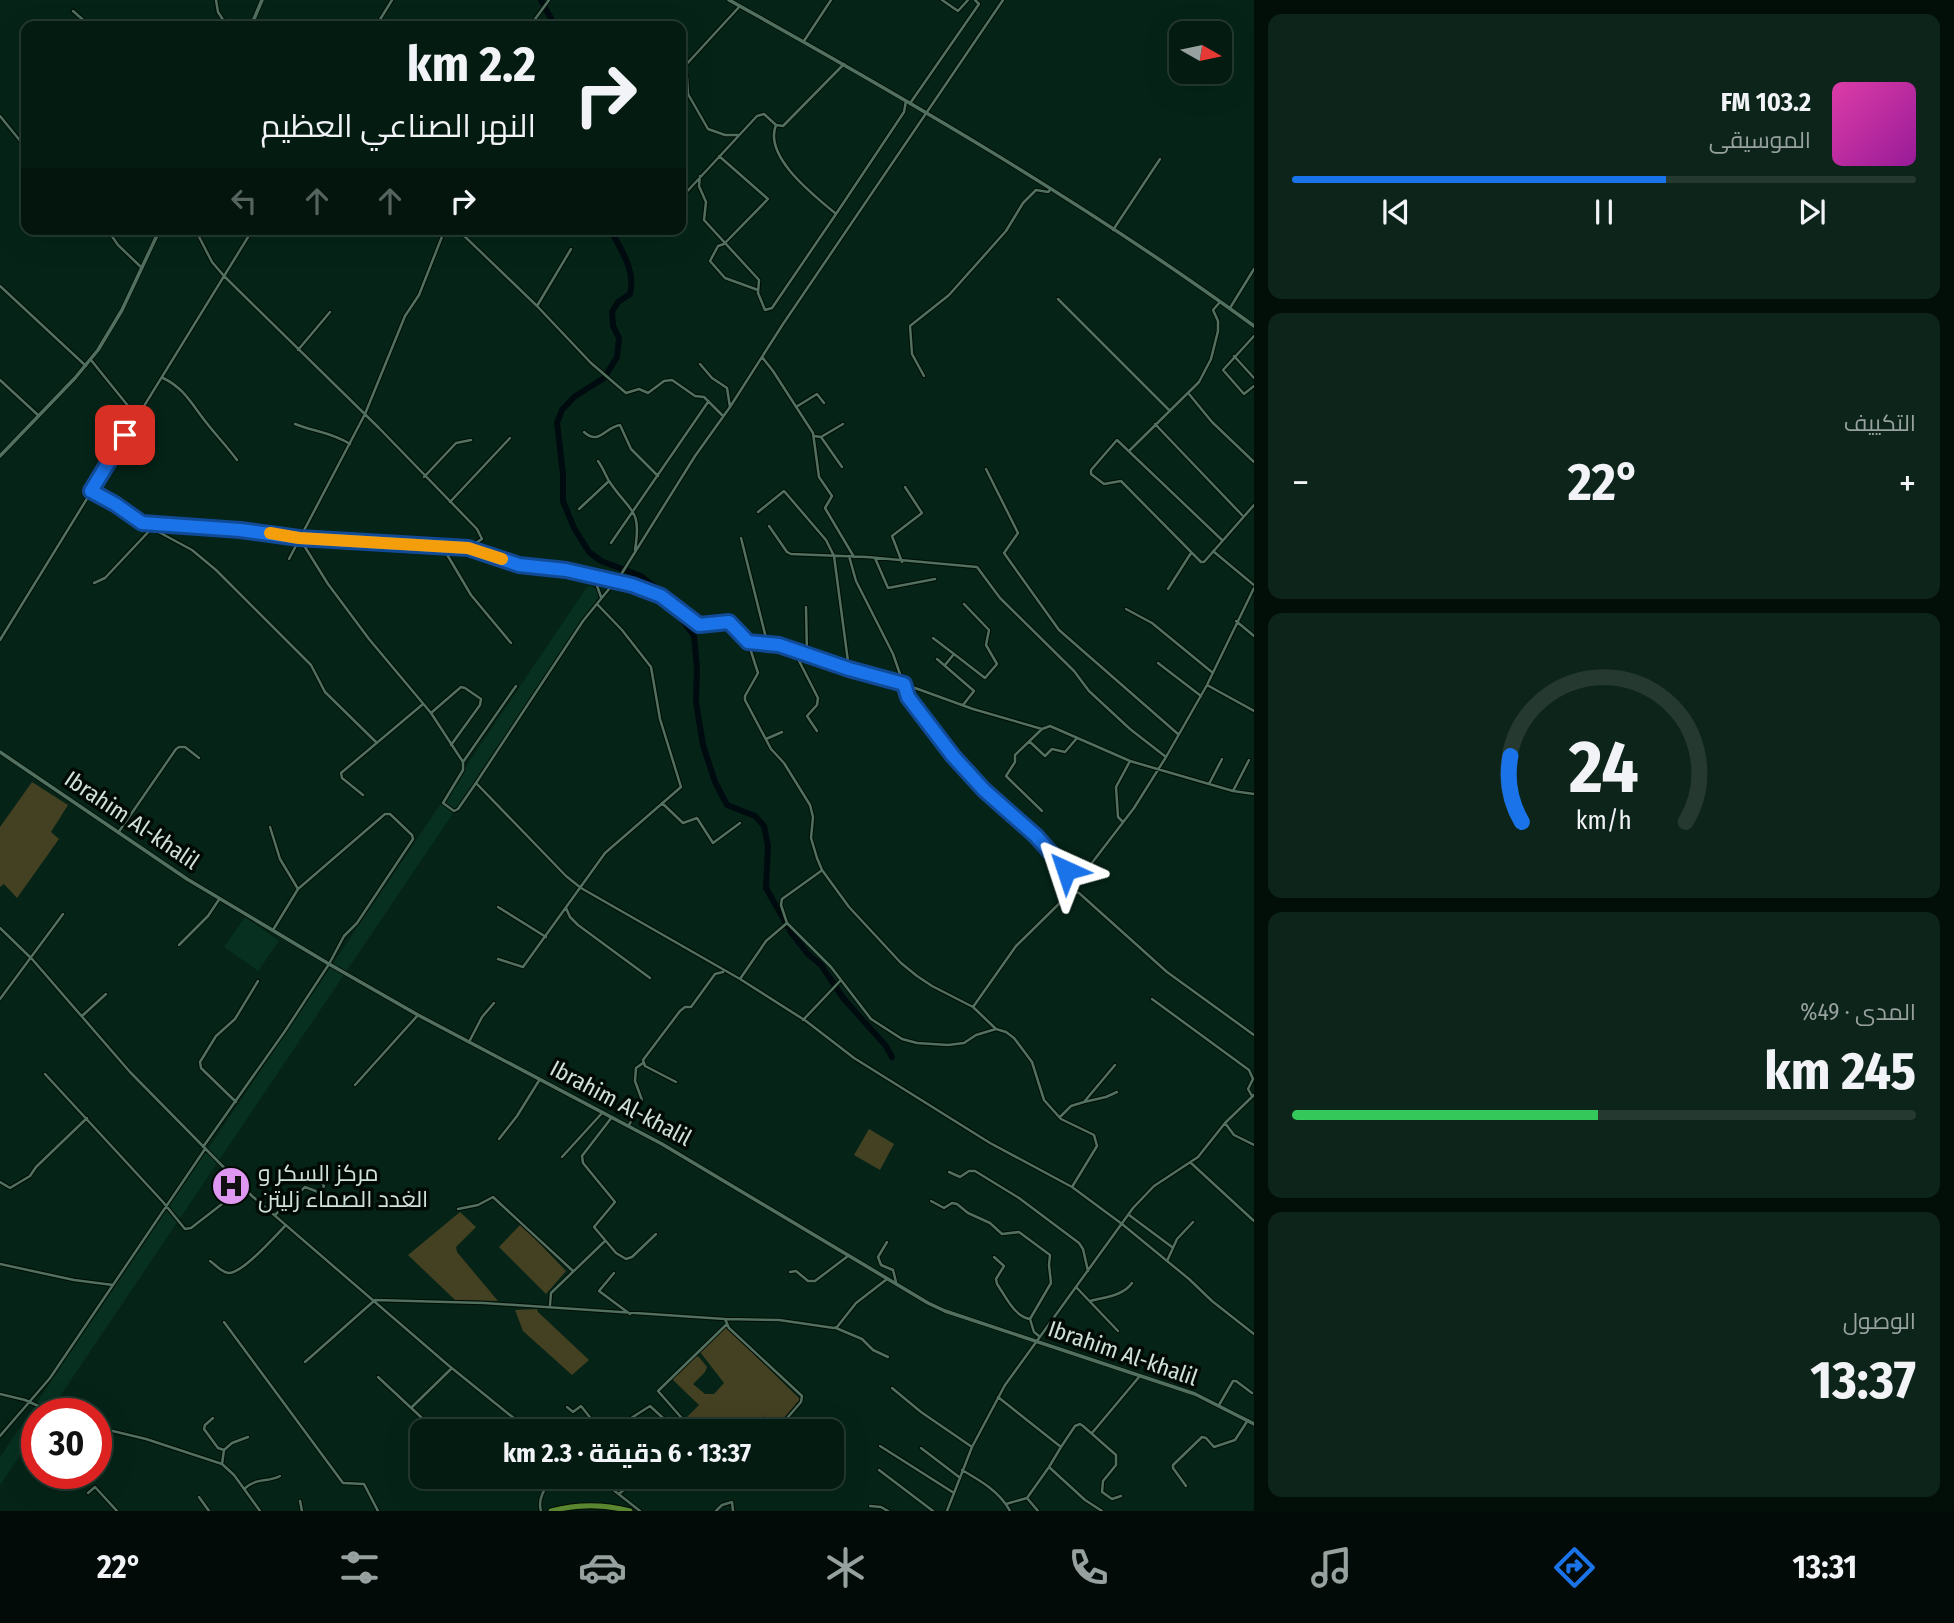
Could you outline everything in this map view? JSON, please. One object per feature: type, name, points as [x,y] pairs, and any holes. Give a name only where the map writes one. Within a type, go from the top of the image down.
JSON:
[{"type":"highway","points":[[556,1510],[583,1506],[630,1511]]},
{"type":"street","points":[[216,0],[218,12],[224,21]]},
{"type":"street","points":[[253,21],[262,0]]},
{"type":"street","points":[[379,21],[392,0]]},
{"type":"street","points":[[534,21],[549,0]]},
{"type":"street","points":[[729,0],[928,112],[1051,189],[1254,326]]},
{"type":"street","points":[[804,41],[830,0]]},
{"type":"street","points":[[942,0],[958,11],[968,0]]},
{"type":"street","points":[[700,176],[698,183],[705,196],[706,205],[703,217],[724,244],[759,280],[758,290],[764,309],[769,310],[904,113],[908,101],[980,2],[975,0]]},
{"type":"street","points":[[299,538],[328,584],[369,639],[424,704],[463,762],[463,770],[443,803],[454,811],[458,809],[515,722],[634,553],[822,265],[1003,0]]},
{"type":"street","points":[[686,65],[740,6]]},
{"type":"street","points":[[73,11],[84,21]]},
{"type":"street","points":[[686,192],[761,114],[776,125],[782,127],[787,124],[844,64]]},
{"type":"street","points":[[686,75],[688,94],[708,129],[725,135],[739,135]]},
{"type":"street","points":[[0,116],[21,142]]},
{"type":"street","points":[[776,125],[774,140],[781,159],[798,179],[836,214]]},
{"type":"street","points":[[719,156],[768,199],[724,244],[718,246],[710,261],[724,278],[758,290]]},
{"type":"street","points":[[1113,230],[1160,159]]},
{"type":"street","points":[[924,376],[912,354],[910,326],[949,295],[1006,231],[1029,195],[1035,190],[1048,192],[1051,189]]},
{"type":"street","points":[[111,235],[142,268]]},
{"type":"street","points":[[0,456],[91,360],[122,310],[157,235]]},
{"type":"street","points":[[198,235],[212,262],[224,276],[365,414],[481,535],[481,540],[468,548]]},
{"type":"street","points":[[0,640],[249,235]]},
{"type":"street","points":[[289,559],[365,414],[405,316],[419,295],[443,235]]},
{"type":"street","points":[[463,235],[591,363],[626,393],[639,389],[648,393],[669,380],[680,383],[695,396],[702,396],[723,416]]},
{"type":"street","points":[[537,306],[571,249]]},
{"type":"street","points":[[1230,309],[1254,269]]},
{"type":"street","points":[[0,286],[86,366]]},
{"type":"street","points":[[1058,299],[1170,411]]},
{"type":"street","points":[[1129,450],[1199,382],[1211,359],[1218,328],[1213,310],[1220,302]]},
{"type":"street","points":[[298,349],[330,312]]},
{"type":"street","points":[[1254,336],[1223,368],[1244,394],[1254,386]]},
{"type":"street","points":[[1234,356],[1254,378]]},
{"type":"street","points":[[761,357],[773,371],[814,436],[819,477],[832,496],[825,508],[852,557],[856,580],[893,654],[908,697],[947,750],[984,790],[1036,836],[1075,880]]},
{"type":"street","points":[[91,360],[137,416]]},
{"type":"street","points":[[700,365],[712,378],[727,388],[730,407]]},
{"type":"street","points":[[163,378],[172,382],[191,400],[201,417],[237,460]]},
{"type":"street","points":[[0,380],[40,416]]},
{"type":"street","points":[[796,407],[817,394],[824,403]]},
{"type":"street","points":[[1189,394],[1212,422],[1254,462]]},
{"type":"street","points":[[611,543],[709,401]]},
{"type":"street","points":[[295,424],[308,430],[333,433],[350,444]]},
{"type":"street","points":[[814,436],[821,437],[843,424]]},
{"type":"street","points":[[1155,424],[1243,515]]},
{"type":"street","points":[[584,432],[591,438],[596,438],[615,426],[621,426],[631,449],[658,476]]},
{"type":"street","points":[[821,437],[842,467]]},
{"type":"street","points":[[450,502],[510,438]]},
{"type":"street","points":[[424,477],[456,443],[471,440]]},
{"type":"street","points":[[1222,540],[1117,440],[1091,470],[1091,474],[1104,484],[1121,481],[1201,562],[1213,551],[1254,505]]},
{"type":"street","points":[[598,461],[634,511],[638,526],[634,553]]},
{"type":"street","points":[[986,469],[1018,533],[1004,553],[1050,620],[1178,734]]},
{"type":"street","points":[[579,509],[610,481]]},
{"type":"street","points":[[902,562],[892,536],[922,514],[905,487]]},
{"type":"street","points":[[91,491],[191,550],[216,570],[311,665],[326,692],[377,743]]},
{"type":"street","points":[[758,512],[781,491],[785,492],[826,540],[834,556],[849,669]]},
{"type":"street","points":[[142,523],[240,530],[299,538],[468,548],[519,565],[615,580],[654,593],[699,625],[729,622],[748,642],[758,673],[745,700],[775,756],[784,763],[810,805],[813,817],[811,838],[822,870],[862,922],[901,963],[932,986],[973,1007],[996,1029],[1006,1032],[1025,1051],[1037,1072],[1044,1100],[1060,1117],[1094,1135],[1097,1146],[1072,1187]]},
{"type":"street","points":[[769,526],[789,554],[977,566],[1000,598],[1074,671],[1089,691],[1130,729],[1166,757]]},
{"type":"street","points":[[94,583],[105,578],[152,528]]},
{"type":"street","points":[[741,538],[766,642]]},
{"type":"street","points":[[442,546],[471,594],[511,643]]},
{"type":"street","points":[[1075,880],[1082,877],[1123,822],[1166,757],[1207,685],[1254,586],[1213,551]]},
{"type":"street","points":[[1168,589],[1191,553]]},
{"type":"street","points":[[875,558],[888,589],[935,579]]},
{"type":"street","points":[[593,576],[601,597]]},
{"type":"street","points":[[498,959],[523,967],[605,853],[681,787],[660,719],[651,670],[643,656],[597,604]]},
{"type":"street","points":[[933,638],[985,678],[997,664],[986,645],[989,629],[964,604]]},
{"type":"street","points":[[806,607],[807,655]]},
{"type":"street","points":[[1126,609],[1152,623],[1213,673]]},
{"type":"street","points":[[1236,621],[1254,636]]},
{"type":"street","points":[[748,642],[766,642],[1042,729]]},
{"type":"street","points":[[794,651],[818,698],[817,705],[807,715],[817,731]]},
{"type":"street","points":[[945,665],[954,654]]},
{"type":"street","points":[[937,659],[974,691],[963,706]]},
{"type":"street","points":[[1158,663],[1201,695]]},
{"type":"street","points":[[1207,685],[1254,711]]},
{"type":"street","points":[[463,762],[516,686]]},
{"type":"street","points":[[430,713],[461,687],[481,699],[480,705],[452,745]]},
{"type":"street","points":[[363,794],[341,776],[424,704]]},
{"type":"street","points":[[1042,811],[1006,776],[1015,762],[1014,755],[1042,729],[1049,726],[1130,761],[1233,791],[1254,794]]},
{"type":"street","points":[[766,739],[782,732]]},
{"type":"street","points":[[1029,741],[1045,755],[1053,749],[1065,752],[1077,738]]},
{"type":"street","points":[[118,833],[179,747],[185,747],[200,758]]},
{"type":"street","name":"Ibrahim Al-khalil","points":[[0,752],[118,833],[329,964],[418,1015],[704,1168],[848,1256],[945,1311],[1140,1376],[1219,1405],[1254,1424]]},
{"type":"street","points":[[1209,784],[1222,760]]},
{"type":"street","points":[[1123,822],[1118,817],[1116,787],[1130,761]]},
{"type":"street","points":[[1233,791],[1249,761]]},
{"type":"street","points":[[476,783],[566,876],[581,888],[740,979],[803,1020],[854,1058],[990,1143],[1072,1187],[1122,1224],[1254,1334]]},
{"type":"street","points":[[662,803],[683,823],[696,818],[713,843],[740,823]]},
{"type":"street","points":[[34,1398],[329,964],[344,936],[358,923],[391,874],[413,839],[412,835],[390,814],[384,814],[298,889],[273,930]]},
{"type":"street","points":[[270,827],[280,859],[298,889]]},
{"type":"street","points":[[822,870],[782,898],[781,905],[787,923],[841,980],[871,1019],[910,1041],[937,1045],[960,1044],[976,1035],[996,1029]]},
{"type":"street","points":[[973,1007],[1016,946],[1072,891],[1075,880]]},
{"type":"street","points":[[1072,891],[1079,893],[1167,972],[1254,1034]]},
{"type":"street","points":[[179,945],[208,916],[220,898]]},
{"type":"street","points":[[498,907],[546,937]]},
{"type":"street","points":[[566,908],[578,925],[650,978]]},
{"type":"street","points":[[0,999],[63,914]]},
{"type":"street","points":[[740,979],[773,933],[787,923]]},
{"type":"street","points":[[0,929],[32,959],[130,1072],[244,1187],[452,1368],[515,1419]]},
{"type":"street","points":[[628,1126],[642,1100],[635,1081],[636,1068],[643,1063],[680,1011],[691,1007],[715,974],[726,972]]},
{"type":"street","points":[[803,1020],[841,980]]},
{"type":"street","points":[[236,1102],[201,1068],[200,1062],[216,1036],[235,1019],[258,981]]},
{"type":"street","points":[[82,1016],[106,994]]},
{"type":"street","points":[[947,1511],[972,1447],[998,1397],[1129,1214],[1154,1186],[1191,1163],[1225,1123],[1253,1096],[1248,1089],[1252,1079],[1249,1070],[1152,999]]},
{"type":"street","points":[[469,1042],[482,1017],[494,1003]]},
{"type":"street","points":[[355,1085],[418,1015]]},
{"type":"street","points":[[643,1063],[676,1082]]},
{"type":"street","points":[[1084,1102],[1115,1065]]},
{"type":"street","points":[[46,1074],[166,1205],[182,1227],[188,1230],[244,1187]]},
{"type":"street","points":[[499,1139],[540,1079]]},
{"type":"street","points":[[1060,1117],[1071,1106],[1117,1092]]},
{"type":"street","points":[[562,1157],[603,1112]]},
{"type":"street","points":[[612,1117],[581,1158],[615,1202],[593,1226],[621,1257],[629,1259],[656,1234]]},
{"type":"street","points":[[0,1182],[10,1188],[28,1178],[87,1118]]},
{"type":"street","points":[[1225,1123],[1234,1135],[1254,1145]]},
{"type":"street","points":[[1191,1163],[1254,1221]]},
{"type":"street","points":[[949,1172],[960,1177],[969,1171],[975,1171],[1037,1211],[1081,1245],[1088,1271]]},
{"type":"street","points":[[275,1216],[305,1187],[321,1193],[324,1186],[320,1181]]},
{"type":"street","points":[[458,1209],[471,1207],[494,1197],[573,1271]]},
{"type":"street","points":[[931,1201],[944,1208],[952,1203],[957,1204],[1002,1234],[1019,1232],[1050,1255],[1051,1283],[1030,1319],[1034,1332],[1040,1336]]},
{"type":"street","points":[[1129,1214],[1172,1247]]},
{"type":"street","points":[[1167,1261],[1172,1247],[1193,1222]]},
{"type":"street","points":[[211,1261],[226,1273],[233,1273],[286,1225]]},
{"type":"street","points":[[550,1307],[551,1293],[605,1241]]},
{"type":"street","points":[[887,1242],[878,1258],[881,1265],[893,1270],[897,1285]]},
{"type":"street","points":[[790,1272],[796,1271],[808,1280],[815,1281],[823,1272],[848,1256]]},
{"type":"street","points":[[994,1257],[1004,1266],[996,1279],[997,1284],[1013,1308],[1030,1319]]},
{"type":"street","points":[[0,1264],[74,1280],[113,1285]]},
{"type":"street","points":[[614,1273],[599,1291],[630,1314]]},
{"type":"street","points":[[836,1328],[856,1303],[887,1279]]},
{"type":"street","points":[[1090,1301],[1127,1290],[1132,1283]]},
{"type":"street","points":[[1076,1287],[1118,1331]]},
{"type":"street","points":[[305,1362],[375,1300],[550,1307],[726,1322],[779,1320],[836,1328],[859,1337],[873,1350],[888,1357]]},
{"type":"street","points":[[224,1322],[343,1483],[364,1484],[378,1511]]},
{"type":"street","points":[[683,1419],[658,1391],[726,1322]]},
{"type":"street","points":[[726,1322],[802,1396],[801,1402],[786,1419]]},
{"type":"street","points":[[411,1409],[452,1368]]},
{"type":"street","points":[[1092,1433],[1140,1376]]},
{"type":"street","points":[[378,1377],[422,1419]]},
{"type":"street","points":[[1219,1405],[1233,1381],[1252,1393]]},
{"type":"street","points":[[892,1388],[921,1412],[972,1447]]},
{"type":"street","points":[[0,1394],[21,1400]]},
{"type":"street","points":[[998,1397],[1061,1447]]},
{"type":"street","points":[[567,1407],[573,1412],[581,1406],[591,1419]]},
{"type":"street","points":[[630,1419],[650,1406],[664,1419]]},
{"type":"street","points":[[0,1436],[21,1412]]},
{"type":"street","points":[[213,1418],[204,1429],[219,1449],[224,1450]]},
{"type":"street","points":[[1186,1486],[1173,1465],[1202,1437],[1214,1447],[1235,1440],[1248,1420]]},
{"type":"street","points":[[1006,1504],[1027,1499],[1077,1424],[1092,1433],[1114,1453],[1116,1465],[1103,1481],[1102,1492],[1112,1499],[1121,1496]]},
{"type":"street","points":[[112,1431],[222,1464],[260,1511]]},
{"type":"street","points":[[222,1464],[224,1450],[232,1443],[248,1437]]},
{"type":"street","points":[[880,1446],[954,1493]]},
{"type":"street","points":[[921,1448],[960,1477]]},
{"type":"street","points":[[1049,1467],[1085,1500],[1102,1511]]},
{"type":"street","points":[[879,1469],[933,1511]]},
{"type":"street","points":[[962,1470],[991,1488],[1010,1511]]},
{"type":"street","points":[[244,1489],[261,1479],[275,1479],[280,1476]]},
{"type":"street","points":[[88,1493],[95,1487],[117,1511]]},
{"type":"street","points":[[541,1511],[539,1504],[545,1489]]},
{"type":"street","points":[[614,1489],[640,1511]]},
{"type":"street","points":[[620,1493],[625,1489]]},
{"type":"street","points":[[199,1497],[209,1511]]},
{"type":"street","points":[[1027,1499],[1038,1511]]},
{"type":"street","points":[[300,1501],[302,1511]]},
{"type":"street","points":[[716,1511],[722,1505],[732,1502],[733,1511]]},
{"type":"street","points":[[870,1507],[881,1507],[888,1511]]},
{"type":"shaded area","points":[[591,586],[599,592],[598,598],[59,1398],[40,1398],[587,587]]},
{"type":"shaded area","points":[[32,782],[68,805],[51,832],[59,839],[17,898],[4,884],[0,887],[0,827]]},
{"type":"shaded area","points":[[245,917],[279,941],[258,971],[224,947]]},
{"type":"shaded area","points":[[869,1129],[894,1144],[880,1170],[854,1155]]},
{"type":"shaded area","points":[[460,1212],[476,1227],[456,1247],[457,1252],[498,1301],[455,1300],[408,1255]]},
{"type":"shaded area","points":[[521,1224],[566,1271],[546,1294],[499,1247]]},
{"type":"shaded area","points":[[537,1309],[589,1360],[572,1375],[523,1331],[515,1310]]},
{"type":"shaded area","points":[[726,1327],[800,1399],[784,1419],[767,1419],[761,1414],[766,1419],[687,1419],[699,1405],[672,1379],[696,1356],[707,1367],[693,1384],[705,1394],[714,1394],[724,1383],[700,1352]]},
{"type":"shaded area","points":[[21,1426],[21,1454],[0,1485],[0,1457]]},
{"type":"waterway","points":[[541,0],[552,21]]},
{"type":"waterway","points":[[613,235],[629,268],[630,294],[618,302],[612,312],[613,326],[619,338],[617,357],[604,378],[574,397],[562,410],[557,423],[563,501],[574,528],[589,552],[601,561],[641,576],[663,593],[694,636],[696,702],[703,745],[715,782],[727,805],[755,816],[764,826],[768,846],[766,888],[792,934],[821,965],[844,999],[886,1046],[892,1057]]},
{"type":"slow traffic","points":[[270,533],[299,538],[468,548],[502,559]]},
{"type":"place","name":"مركز السكر و الغدد الصماء زليتن","points":[[231,1186]]},
{"type":"route","points":[[125,435],[91,491],[142,523],[240,530],[299,538],[468,548],[519,565],[566,570],[632,585],[661,596],[699,625],[729,622],[748,642],[779,645],[904,684],[908,697],[953,756],[984,790],[1036,836],[1066,870]]}]
